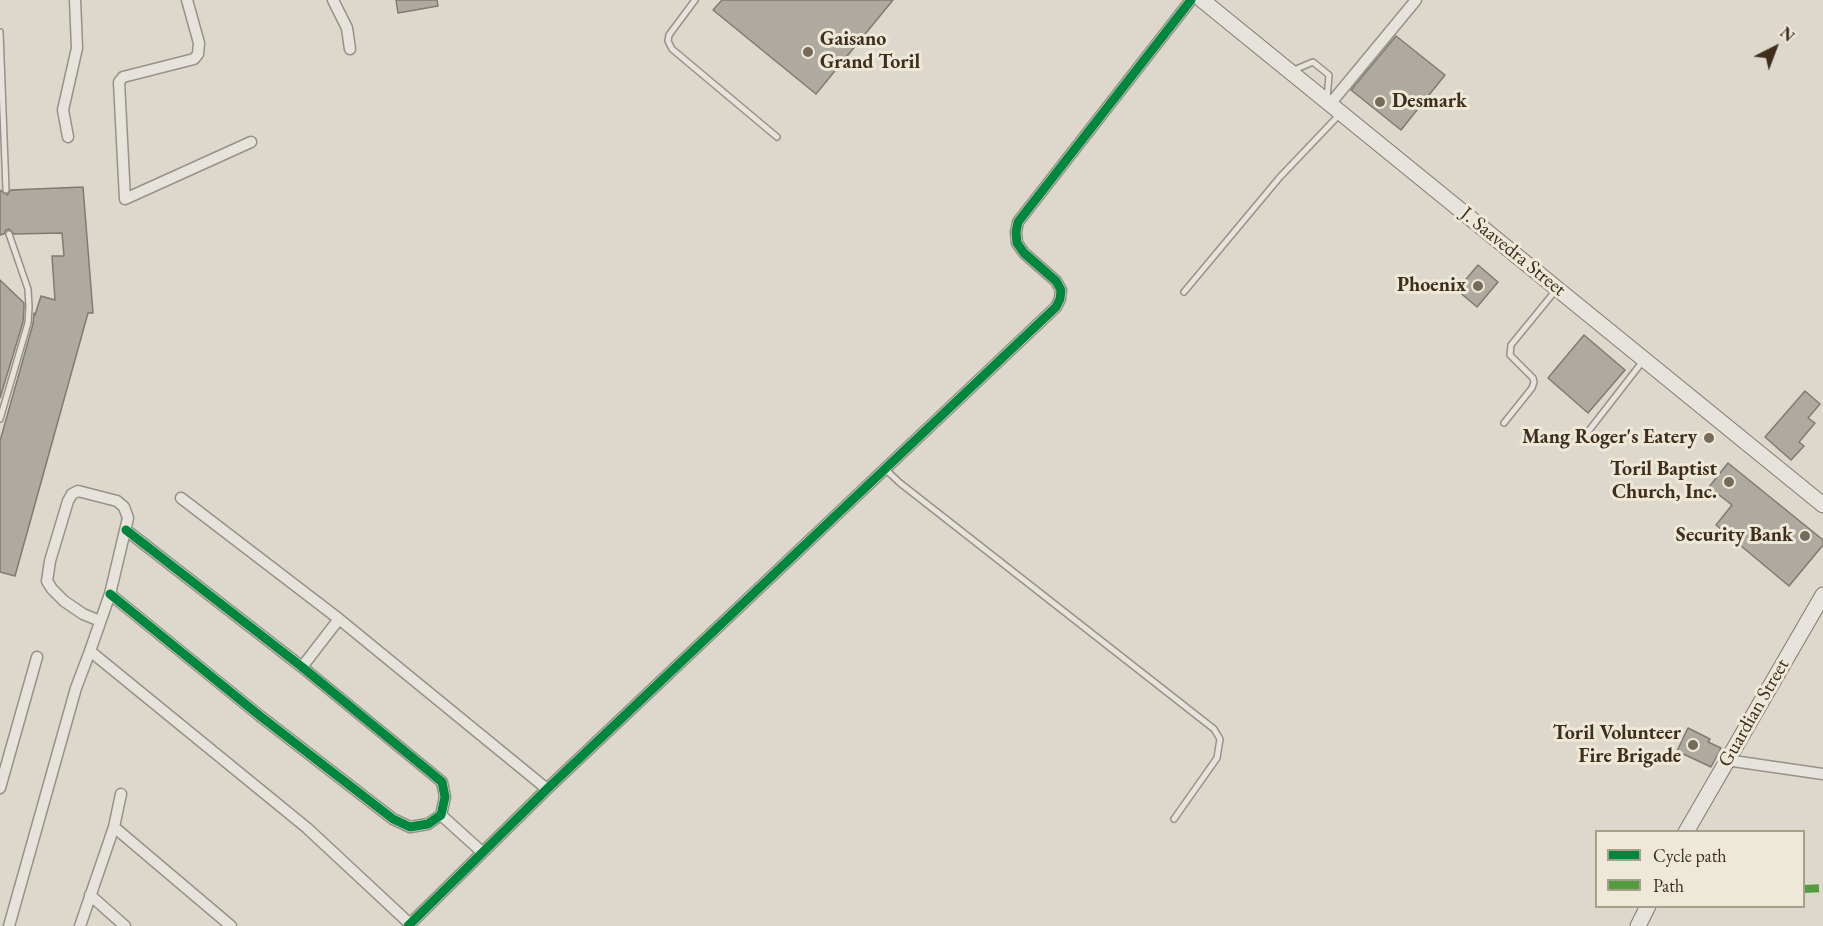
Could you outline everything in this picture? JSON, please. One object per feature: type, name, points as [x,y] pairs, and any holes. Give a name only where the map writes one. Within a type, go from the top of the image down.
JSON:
[{"type":"main road","name":"J. Saavedra Street","points":[[1202,0],[1823,505]]},
{"type":"main road","name":"Guardian Street","points":[[1687,830],[1823,595]]},
{"type":"main road","points":[[1638,926],[1647,908]]},
{"type":"street","points":[[68,137],[63,110],[77,48],[75,0]]},
{"type":"street","points":[[187,0],[198,43],[198,54],[194,59],[123,77],[119,82],[125,199],[251,142]]},
{"type":"street","points":[[333,0],[347,28],[350,49]]},
{"type":"street","points":[[90,651],[307,828],[409,925],[547,789],[1056,307],[1060,298],[1060,290],[1056,281],[1024,253],[1017,243],[1018,222],[1191,0]]},
{"type":"street","points":[[1333,105],[1416,0]]},
{"type":"street","points":[[9,926],[76,688],[110,594],[128,518],[127,512],[117,501],[78,491],[68,501],[50,561],[47,581],[52,590],[83,614],[100,621]]},
{"type":"street","points":[[180,498],[339,619],[547,789]]},
{"type":"street","points":[[110,594],[260,716],[393,819],[410,827],[428,824],[441,815],[445,797],[442,782],[302,667],[126,530]]},
{"type":"street","points":[[302,667],[339,619]]},
{"type":"street","points":[[0,788],[37,657]]},
{"type":"street","points":[[1726,760],[1823,774]]},
{"type":"street","points":[[80,926],[114,827],[121,794]]},
{"type":"street","points":[[441,815],[482,852]]},
{"type":"street","points":[[114,827],[231,926]]},
{"type":"street","points":[[90,895],[125,926]]},
{"type":"street","points":[[212,926],[220,917]]},
{"type":"lane","points":[[695,0],[669,35],[668,41],[672,49],[777,137]]},
{"type":"lane","points":[[0,32],[6,190]]},
{"type":"lane","points":[[1184,292],[1280,177],[1333,105],[1329,75],[1313,62],[1291,72]]},
{"type":"lane","points":[[0,419],[28,322],[30,307],[28,289],[9,234]]},
{"type":"lane","points":[[1504,423],[1533,388],[1534,382],[1533,378],[1510,355],[1511,345],[1557,288]]},
{"type":"lane","points":[[1580,442],[1644,359]]},
{"type":"lane","points":[[884,468],[900,483],[1214,729],[1220,739],[1217,758],[1174,819]]},
{"type":"building","points":[[396,0],[437,0],[438,6],[398,13]]},
{"type":"building","name":"Gaisano Grand Toril","points":[[722,0],[893,0],[816,94],[713,10]]},
{"type":"building","points":[[1396,36],[1445,75],[1401,130],[1351,90]]},
{"type":"building","points":[[83,187],[93,313],[88,313],[15,576],[0,572],[0,441],[33,324],[34,313],[35,315],[41,296],[55,300],[52,256],[64,256],[62,233],[14,234],[9,229],[0,235],[0,190],[7,195],[11,190]]},
{"type":"building","name":"Phoenix","points":[[1478,265],[1498,282],[1477,307],[1457,290]]},
{"type":"building","points":[[0,280],[24,303],[24,307],[23,322],[0,398]]},
{"type":"building","points":[[1584,335],[1625,370],[1588,413],[1548,378]]},
{"type":"building","points":[[1805,391],[1820,404],[1808,418],[1815,423],[1799,442],[1804,446],[1791,460],[1765,437]]},
{"type":"building","points":[[1728,463],[1823,540],[1823,545],[1789,586],[1716,525],[1732,505],[1709,487]]},
{"type":"building","name":"Toril Volunteer Fire Brigade","points":[[1688,728],[1710,739],[1708,742],[1721,748],[1711,767],[1677,751]]},
{"type":"marked path","points":[[1805,889],[1823,888]]},
{"type":"cycle path","points":[[408,926],[547,789],[1056,307],[1061,290],[1056,281],[1024,253],[1017,243],[1018,222],[1191,0]]},
{"type":"cycle path","points":[[110,594],[260,716],[393,819],[410,827],[428,824],[441,815],[445,797],[442,782],[302,667],[126,530]]},
{"type":"place","name":"Gaisano Grand Toril","points":[[808,52]]},
{"type":"place","name":"Desmark","points":[[1380,102]]},
{"type":"place","name":"Phoenix","points":[[1478,286]]},
{"type":"place","name":"Mang Roger's Eatery","points":[[1709,438]]},
{"type":"place","name":"Toril Baptist Church, Inc.","points":[[1729,482]]},
{"type":"place","name":"Security Bank","points":[[1805,536]]},
{"type":"place","name":"Toril Volunteer Fire Brigade","points":[[1693,745]]}]
